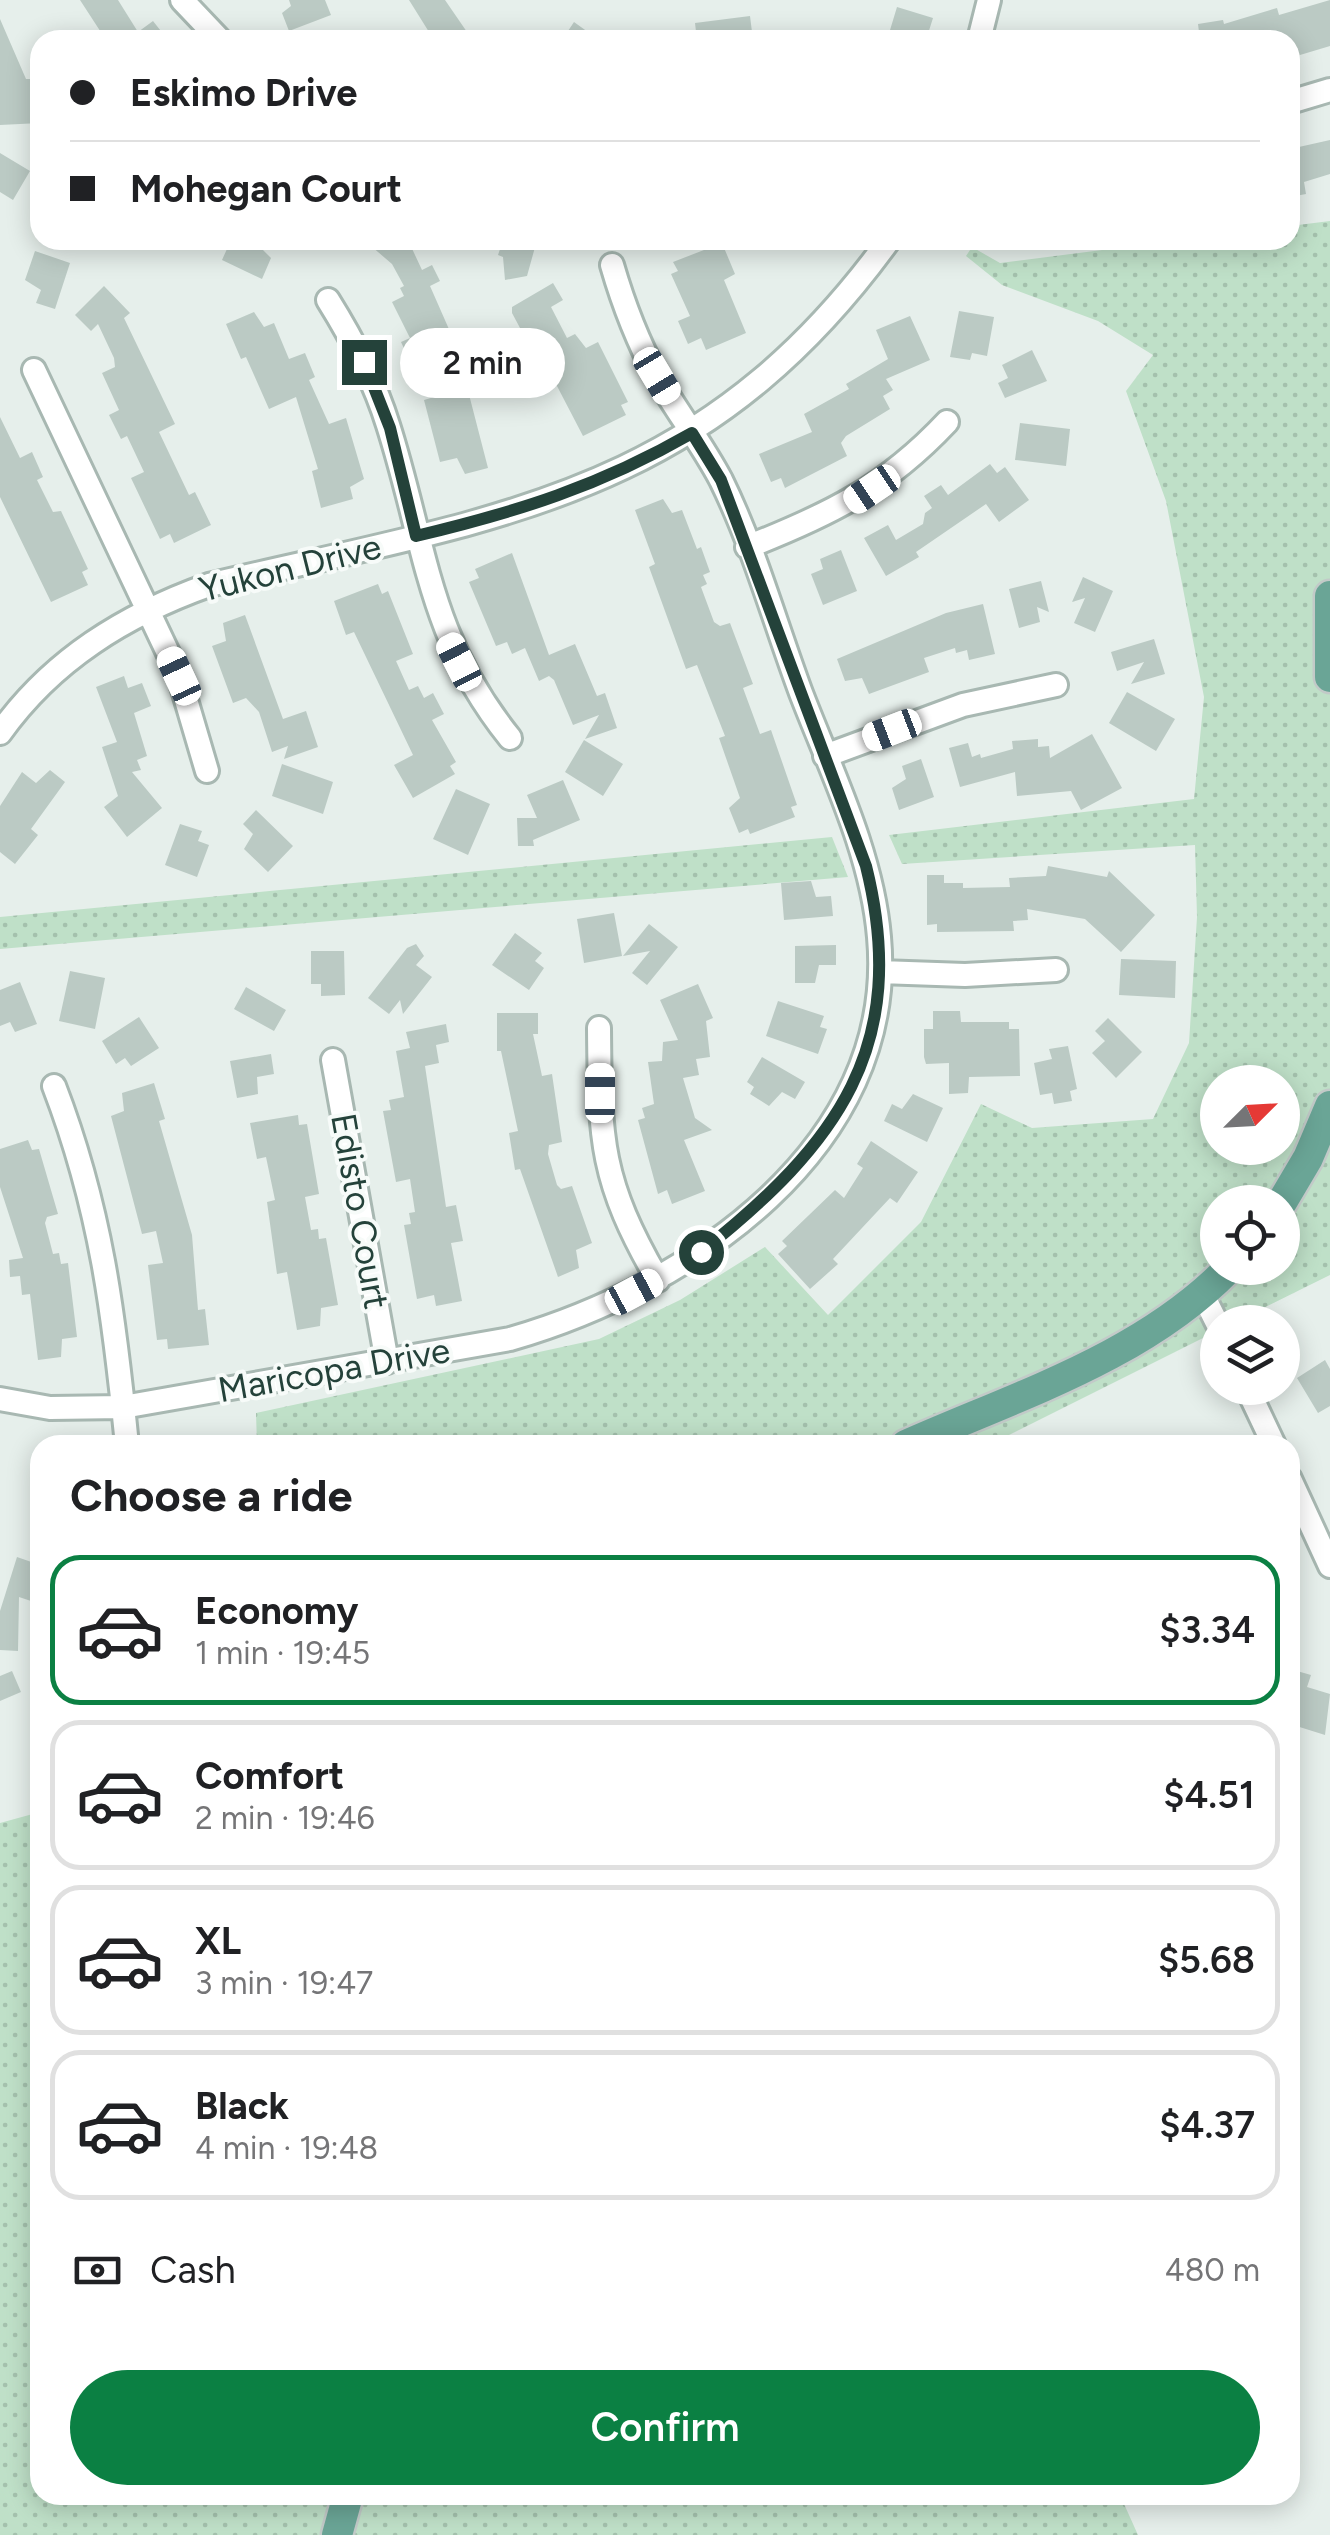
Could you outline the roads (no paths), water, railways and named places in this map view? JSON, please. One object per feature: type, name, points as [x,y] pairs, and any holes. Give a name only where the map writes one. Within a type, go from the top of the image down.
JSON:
[{"type":"main road","points":[[1330,596],[1330,677]]},
{"type":"main road","points":[[1292,1185],[1330,1106]]},
{"type":"main road","points":[[928,1435],[1120,1349],[1210,1285]]},
{"type":"main road","points":[[337,2535],[345,2505]]},
{"type":"street","points":[[182,0],[210,30]]},
{"type":"street","points":[[981,30],[988,0]]},
{"type":"street","points":[[1300,99],[1330,90]]},
{"type":"street","name":"Yukon Drive","points":[[0,733],[41,684],[72,656],[148,608],[209,585],[416,536],[573,493],[632,467],[692,433],[778,368],[820,327],[881,250]]},
{"type":"street","name":"Maricopa Drive","points":[[0,1399],[50,1408],[123,1407],[510,1339],[561,1324],[658,1280],[739,1222],[816,1147],[838,1115],[867,1047],[880,972],[871,885],[721,480],[637,336],[612,265]]},
{"type":"street","points":[[328,300],[374,384],[449,643],[469,680],[510,738]]},
{"type":"street","points":[[34,370],[179,676],[208,771]]},
{"type":"street","points":[[747,547],[855,500],[889,478],[948,422]]},
{"type":"street","points":[[825,756],[963,705],[1056,685]]},
{"type":"street","points":[[880,972],[964,975],[1056,970]]},
{"type":"street","points":[[599,1028],[600,1125],[605,1162],[631,1234],[658,1280]]},
{"type":"street","name":"Edisto Court","points":[[334,1060],[386,1362]]},
{"type":"street","points":[[54,1086],[95,1207],[106,1264],[126,1435]]},
{"type":"street","points":[[1202,1293],[1208,1305]]},
{"type":"street","points":[[1255,1405],[1269,1435]]},
{"type":"street","points":[[1300,1501],[1330,1566]]}]
